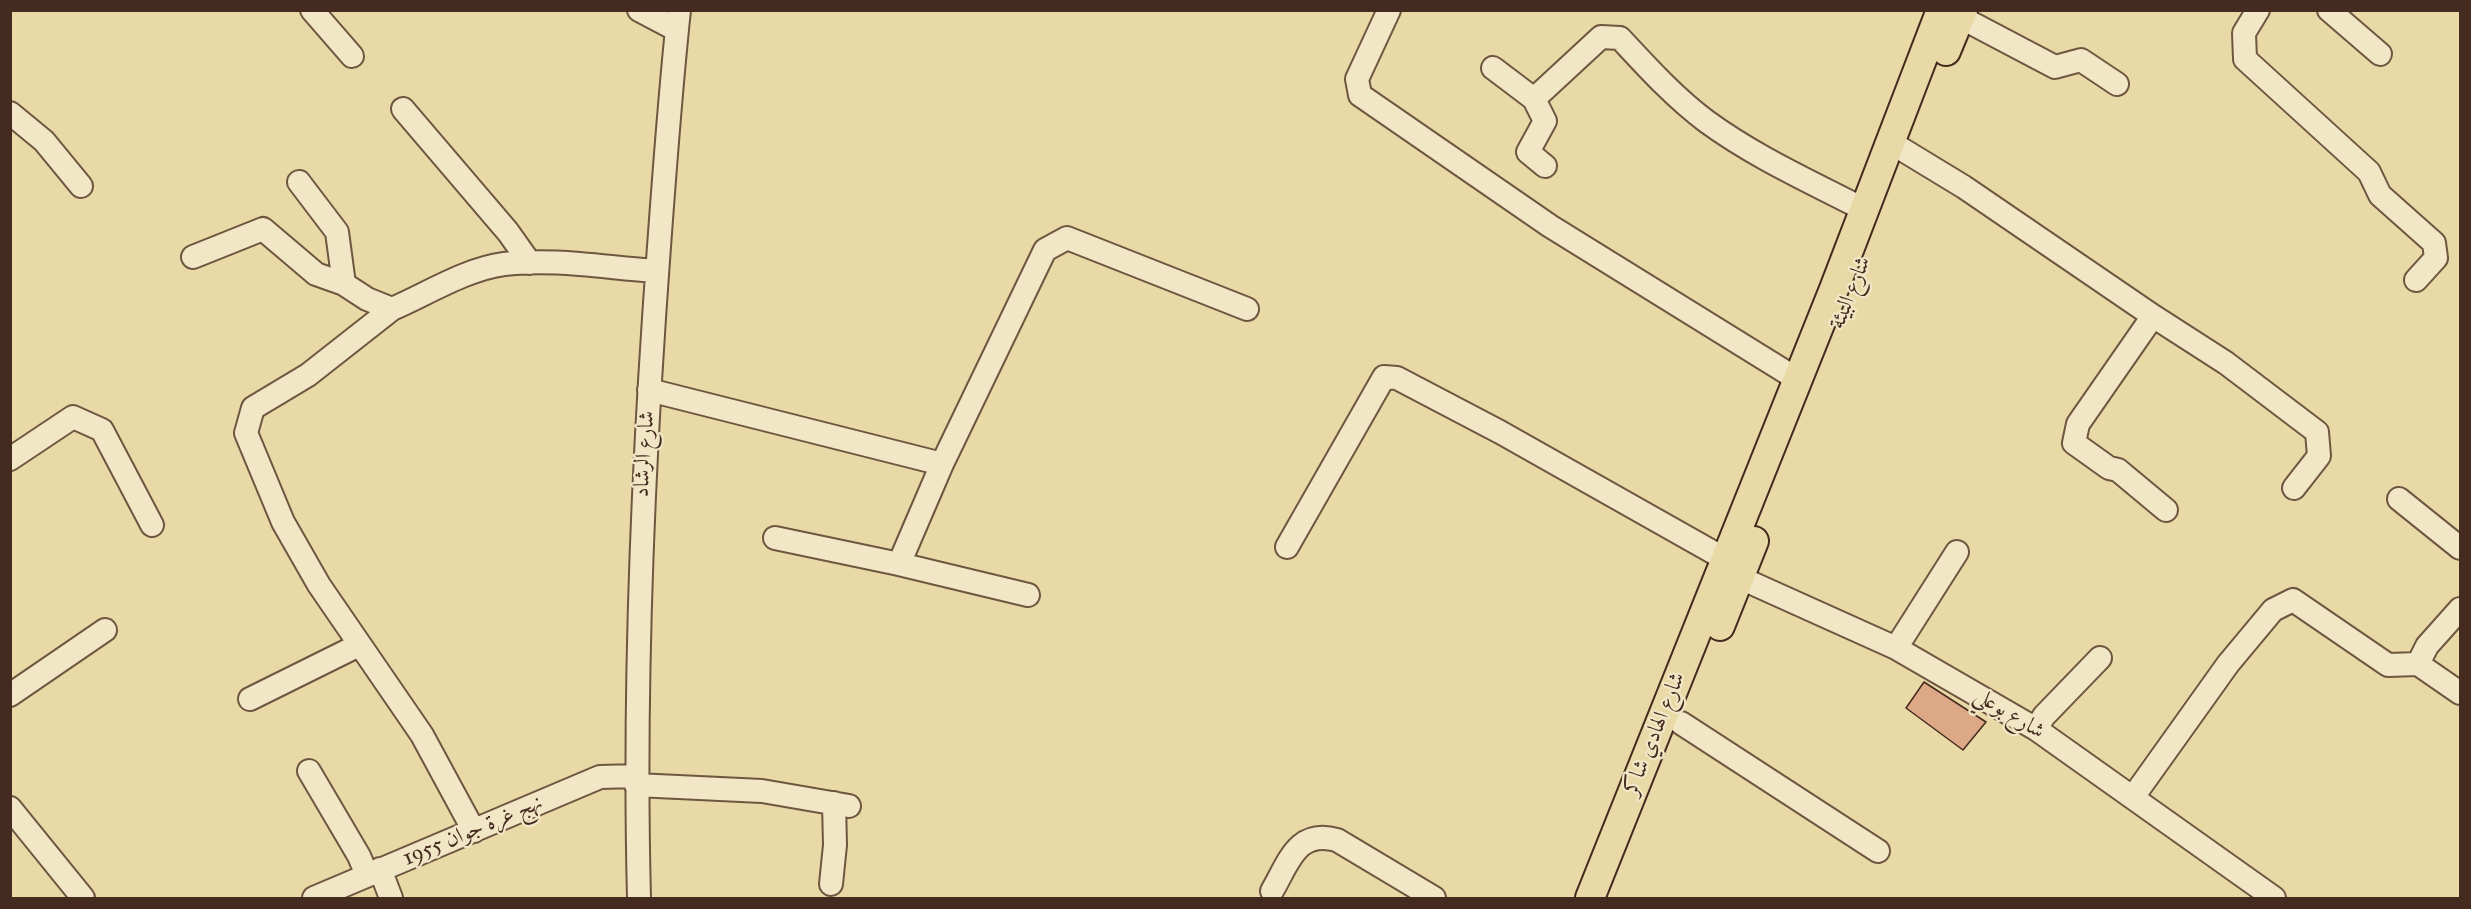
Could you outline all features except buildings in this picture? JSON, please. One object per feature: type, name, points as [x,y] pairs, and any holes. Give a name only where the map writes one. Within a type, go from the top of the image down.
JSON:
[{"type":"main road","name":"شارع البيئة","points":[[1729,568],[1955,13]]},
{"type":"main road","name":"شارع البيئة","points":[[1729,568],[1797,379],[1842,293],[1865,210],[1899,146]]},
{"type":"main road","name":"شارع الهادي شاكر","points":[[1611,898],[1681,723],[1729,568]]},
{"type":"main road","name":"شارع الهادي شاكر","points":[[1590,898],[1729,568]]},
{"type":"street","points":[[312,10],[352,56]]},
{"type":"street","points":[[639,10],[678,20]]},
{"type":"street","points":[[1389,10],[1357,79],[1360,95],[1550,226],[1797,379]]},
{"type":"street","points":[[2258,10],[2244,33],[2245,59],[2369,172],[2380,195],[2434,243],[2436,258],[2416,280]]},
{"type":"street","points":[[2329,10],[2380,54]]},
{"type":"street","points":[[1955,13],[2055,67],[2081,60],[2117,84]]},
{"type":"street","name":"شارع الرشاد","points":[[639,898],[636,781],[641,521],[657,271],[678,20]]},
{"type":"street","points":[[1534,99],[1601,37],[1620,38],[1662,83],[1704,120],[1752,152],[1865,210]]},
{"type":"street","points":[[1492,68],[1534,99],[1545,121],[1528,152],[1545,166]]},
{"type":"street","points":[[403,109],[508,232],[530,263]]},
{"type":"street","points":[[10,113],[44,141],[81,186]]},
{"type":"street","points":[[1899,146],[2226,363],[2317,432],[2319,456],[2294,488]]},
{"type":"street","points":[[298,182],[337,232],[344,284]]},
{"type":"street","points":[[193,257],[263,229],[280,241],[316,274],[344,284],[367,299],[392,309]]},
{"type":"street","points":[[898,564],[942,464],[1045,250],[1067,238],[1247,309]]},
{"type":"street","points":[[474,831],[422,735],[319,585],[283,522],[246,433],[253,408],[308,375],[392,309],[478,271],[502,264],[530,263],[657,271]]},
{"type":"street","points":[[2153,316],[2078,424],[2074,443],[2109,468],[2118,470],[2166,510]]},
{"type":"street","name":"شارع بوعلي","points":[[1287,547],[1384,377],[1397,378],[1500,432],[1729,568],[1896,648],[2036,729],[2274,898]]},
{"type":"street","points":[[649,390],[942,464]]},
{"type":"street","points":[[10,459],[73,417],[102,430],[153,525]]},
{"type":"street","points":[[2398,499],[2460,548]]},
{"type":"street","points":[[775,538],[1028,595]]},
{"type":"street","points":[[1896,648],[1957,552]]},
{"type":"street","points":[[2133,797],[2228,664],[2273,610],[2293,600],[2388,665],[2418,664],[2460,693]]},
{"type":"street","points":[[2418,664],[2427,646],[2460,609]]},
{"type":"street","points":[[10,695],[105,630]]},
{"type":"street","points":[[249,699],[359,645]]},
{"type":"street","points":[[2036,729],[2044,716],[2100,658]]},
{"type":"street","points":[[1681,723],[1878,851]]},
{"type":"street","points":[[309,771],[359,856],[374,872],[391,898]]},
{"type":"street","name":"نهج غرة جوان 1955","points":[[314,898],[600,777],[762,791],[841,804],[831,884]]},
{"type":"street","points":[[10,808],[83,898]]},
{"type":"street","points":[[1272,891],[1299,847],[1309,838],[1319,836],[1337,840],[1434,898]]}]
